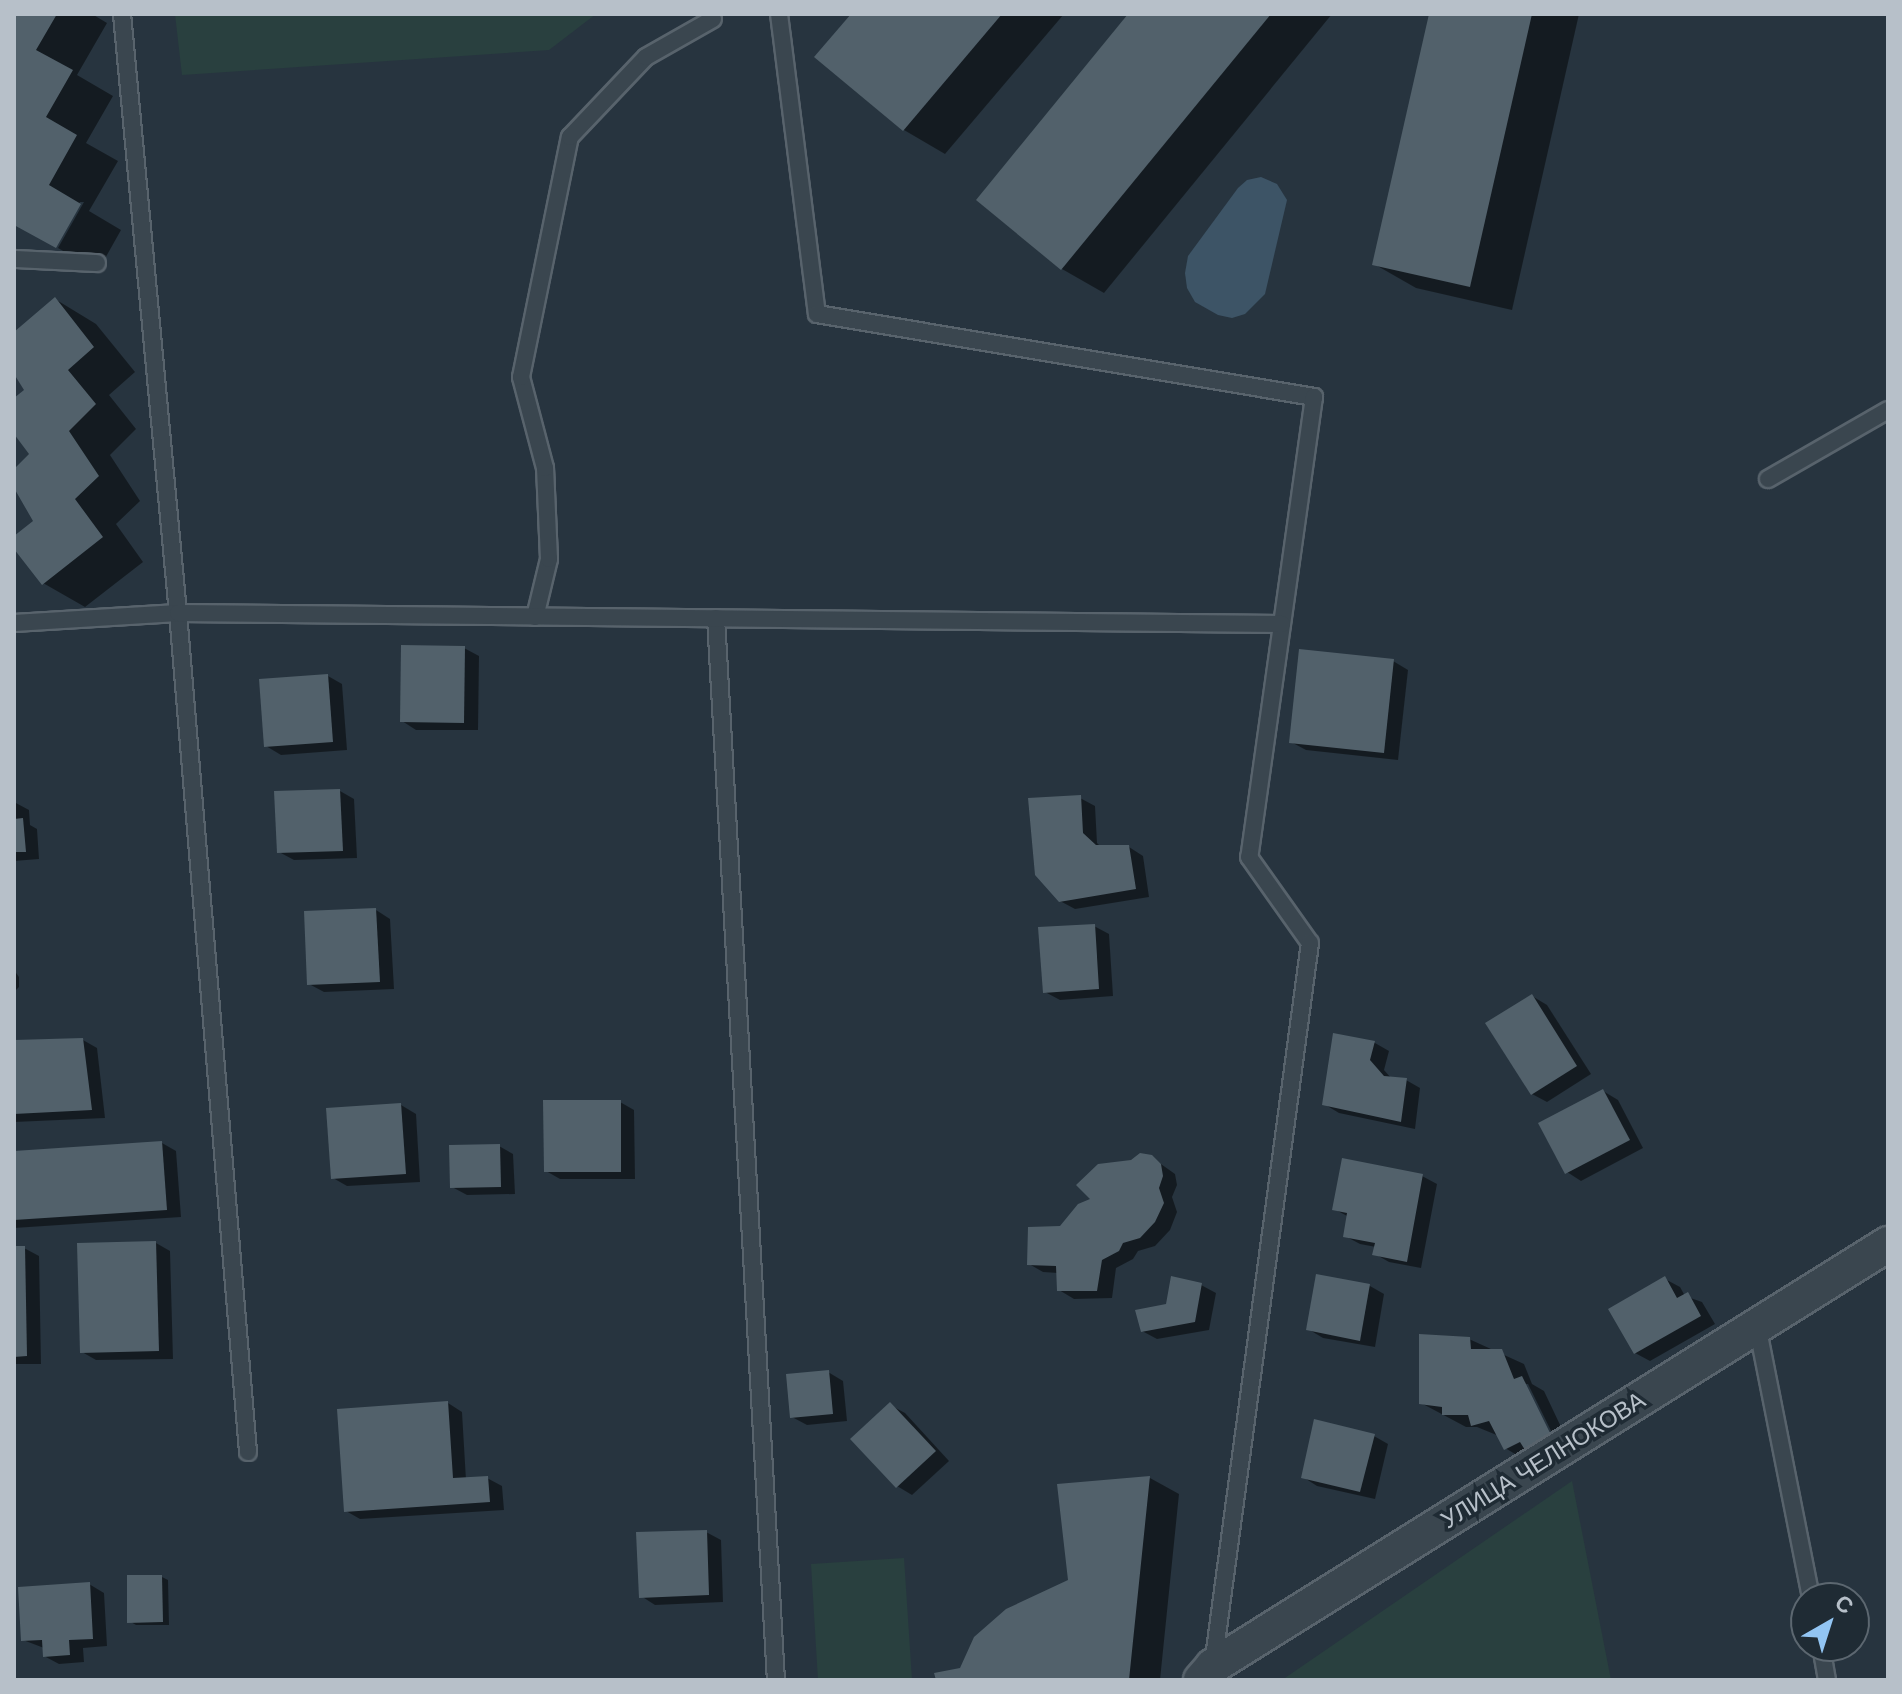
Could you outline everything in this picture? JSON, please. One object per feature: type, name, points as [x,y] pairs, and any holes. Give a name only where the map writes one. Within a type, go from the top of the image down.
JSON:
[{"type":"street","name":"УЛИЦА ЧЕЛНОКОВА","points":[[1207,1673],[1888,1244]]},
{"type":"lane","points":[[122,14],[178,613],[248,1452]]},
{"type":"lane","points":[[779,14],[817,314],[1314,397],[1249,857],[1310,943],[1207,1673]]},
{"type":"lane","points":[[535,617],[549,559],[545,468],[521,377],[570,137],[646,57],[713,19]]},
{"type":"lane","points":[[14,259],[97,263]]},
{"type":"lane","points":[[1768,479],[1888,410]]},
{"type":"lane","points":[[14,623],[178,613],[1282,624]]},
{"type":"lane","points":[[716,618],[776,1680]]},
{"type":"lane","points":[[1757,1325],[1808,1582]]},
{"type":"green space","points":[[175,14],[596,14],[549,50],[182,75]]},
{"type":"green space","points":[[1572,1481],[1611,1680],[1282,1680]]},
{"type":"green space","points":[[904,1558],[912,1680],[818,1680],[811,1564]]},
{"type":"water","points":[[1261,177],[1277,184],[1287,200],[1265,294],[1245,314],[1232,318],[1218,315],[1195,302],[1187,288],[1185,273],[1188,256],[1238,188],[1247,180]]},
{"type":"building","points":[[14,14],[57,14],[36,50],[73,70],[46,117],[77,135],[49,185],[81,204],[56,248],[14,225]]},
{"type":"building","points":[[851,14],[1002,14],[903,131],[814,57]]},
{"type":"building","points":[[1128,14],[1271,14],[1061,270],[976,200]]},
{"type":"building","points":[[1429,14],[1532,14],[1470,287],[1372,265]]},
{"type":"building","points":[[55,297],[94,347],[68,370],[96,404],[69,431],[99,476],[75,499],[103,537],[42,585],[14,549],[14,536],[33,521],[14,488],[14,469],[29,454],[14,434],[14,398],[24,390],[14,374],[14,332]]},
{"type":"building","points":[[401,645],[465,646],[464,723],[400,722]]},
{"type":"building","points":[[1299,649],[1394,659],[1384,753],[1289,743]]},
{"type":"building","points":[[328,674],[333,742],[264,747],[259,679]]},
{"type":"building","points":[[340,789],[343,851],[277,853],[274,791]]},
{"type":"building","points":[[1081,795],[1083,833],[1096,845],[1129,845],[1136,889],[1059,902],[1035,875],[1028,798]]},
{"type":"building","points":[[23,818],[26,852],[14,852],[14,819]]},
{"type":"building","points":[[376,908],[380,982],[307,985],[304,911]]},
{"type":"building","points":[[1095,924],[1099,989],[1043,993],[1038,927]]},
{"type":"building","points":[[1532,994],[1577,1066],[1531,1095],[1485,1023]]},
{"type":"building","points":[[1333,1033],[1375,1041],[1370,1060],[1384,1076],[1407,1078],[1401,1122],[1322,1105]]},
{"type":"building","points":[[83,1038],[92,1110],[14,1114],[14,1040]]},
{"type":"building","points":[[1603,1089],[1630,1140],[1565,1174],[1538,1123]]},
{"type":"building","points":[[543,1100],[621,1100],[621,1172],[544,1172]]},
{"type":"building","points":[[401,1103],[406,1174],[331,1179],[326,1108]]},
{"type":"building","points":[[162,1141],[167,1210],[14,1220],[14,1151]]},
{"type":"building","points":[[500,1144],[501,1187],[450,1188],[449,1145]]},
{"type":"building","points":[[1140,1153],[1152,1155],[1161,1164],[1163,1176],[1159,1188],[1164,1203],[1155,1222],[1140,1238],[1123,1243],[1119,1251],[1102,1260],[1097,1291],[1057,1291],[1056,1266],[1027,1265],[1028,1227],[1060,1226],[1078,1204],[1090,1199],[1076,1185],[1098,1164],[1131,1160]]},
{"type":"building","points":[[1342,1158],[1423,1174],[1407,1262],[1372,1255],[1375,1243],[1343,1237],[1347,1213],[1332,1210]]},
{"type":"building","points":[[156,1241],[159,1351],[80,1353],[77,1243]]},
{"type":"building","points":[[14,1246],[25,1246],[27,1356],[14,1357]]},
{"type":"building","points":[[1316,1274],[1370,1284],[1360,1341],[1306,1330]]},
{"type":"building","points":[[1171,1276],[1202,1283],[1195,1322],[1141,1332],[1135,1310],[1166,1304]]},
{"type":"building","points":[[1665,1276],[1677,1298],[1688,1292],[1701,1316],[1634,1354],[1608,1309]]},
{"type":"building","points":[[1419,1334],[1470,1337],[1471,1349],[1502,1349],[1514,1379],[1522,1376],[1551,1435],[1525,1450],[1520,1442],[1504,1450],[1489,1421],[1471,1426],[1468,1415],[1442,1415],[1442,1407],[1419,1404]]},
{"type":"building","points":[[829,1370],[833,1414],[790,1418],[786,1374]]},
{"type":"building","points":[[448,1401],[453,1478],[488,1476],[490,1502],[344,1512],[337,1409]]},
{"type":"building","points":[[890,1402],[936,1451],[896,1488],[850,1439]]},
{"type":"building","points":[[1314,1419],[1375,1434],[1360,1492],[1301,1478]]},
{"type":"building","points":[[1150,1476],[1129,1680],[936,1680],[934,1673],[960,1668],[974,1637],[1006,1609],[1068,1580],[1057,1484]]},
{"type":"building","points":[[707,1530],[709,1595],[639,1598],[636,1532]]},
{"type":"building","points":[[127,1575],[162,1575],[163,1622],[127,1623]]},
{"type":"building","points":[[90,1582],[93,1639],[69,1640],[70,1655],[43,1657],[42,1640],[21,1641],[18,1587]]}]
